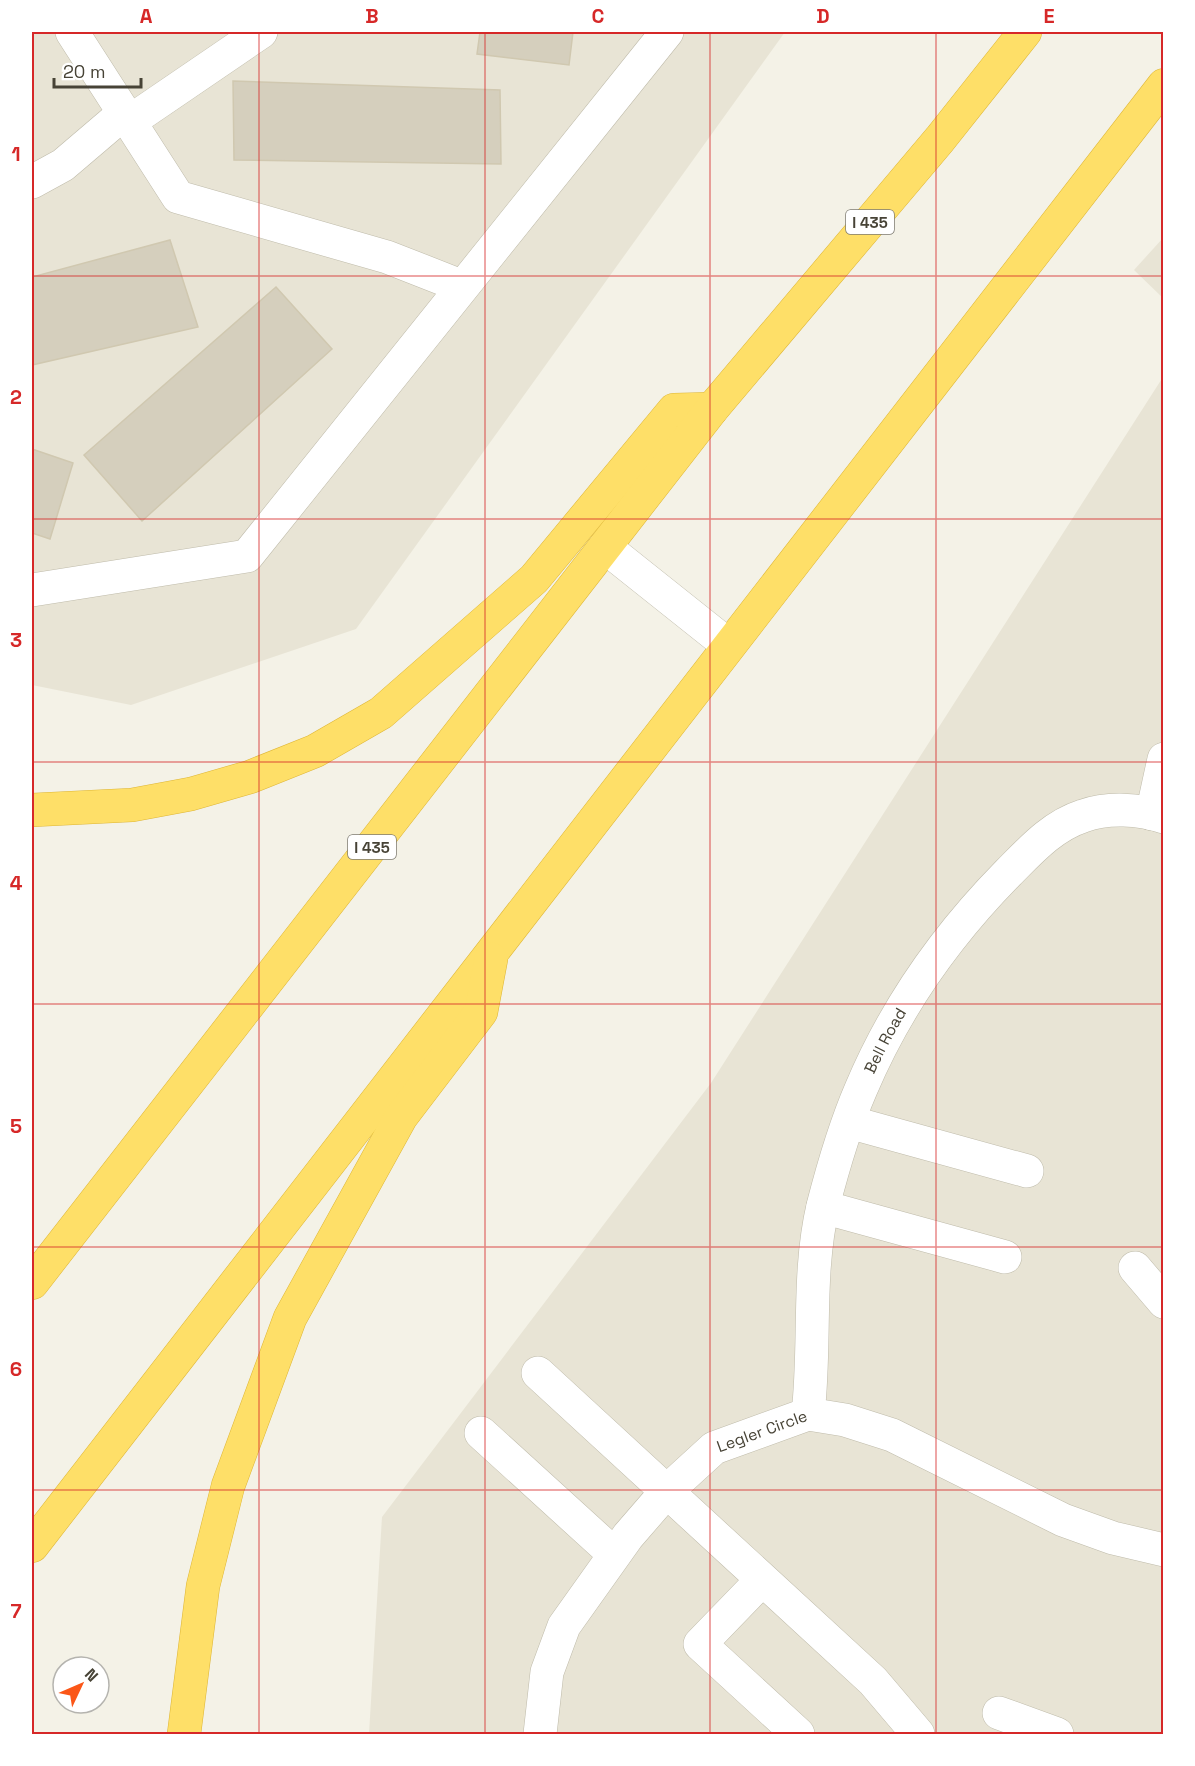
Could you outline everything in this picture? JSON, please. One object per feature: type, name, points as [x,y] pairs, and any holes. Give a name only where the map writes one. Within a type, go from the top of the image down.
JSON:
[{"type":"highway","name":"I 435","points":[[32,1283],[712,409],[940,140],[1025,32]]},
{"type":"highway","points":[[32,1546],[492,953],[894,428],[1164,85]]},
{"type":"highway","points":[[32,810],[132,805],[190,794],[250,777],[315,751],[381,713],[534,579],[674,410],[712,409]]},
{"type":"highway","points":[[184,1734],[203,1586],[228,1486],[290,1318],[401,1117],[481,1012],[492,953]]},
{"type":"street","points":[[72,32],[178,197],[387,257],[462,286]]},
{"type":"street","points":[[32,182],[63,165],[127,118],[261,32]]},
{"type":"street","points":[[32,590],[247,556],[667,32]]},
{"type":"street","points":[[605,547],[728,645]]},
{"type":"street","points":[[1158,816],[1164,759]]},
{"type":"street","name":"Bell Road","points":[[808,1414],[816,1247],[823,1207],[864,1081],[887,1033],[967,915],[1042,838],[1083,816],[1120,810],[1158,816]]},
{"type":"street","points":[[849,1122],[1027,1171]]},
{"type":"street","points":[[823,1207],[1005,1257]]},
{"type":"street","points":[[1135,1268],[1164,1302]]},
{"type":"street","points":[[538,1373],[761,1581],[873,1681],[918,1734]]},
{"type":"street","name":"Legler Circle","points":[[540,1734],[547,1672],[564,1626],[614,1554],[667,1491],[714,1448],[808,1414],[845,1420],[892,1435],[1063,1520],[1113,1538],[1164,1550]]},
{"type":"street","points":[[481,1433],[614,1554]]},
{"type":"street","points":[[761,1581],[700,1644],[798,1734]]},
{"type":"street","points":[[999,1713],[1057,1734]]},
{"type":"shaded area","points":[[32,32],[785,32],[356,629],[131,705],[32,685]]},
{"type":"shaded area","points":[[1163,238],[1163,298],[1134,270]]},
{"type":"shaded area","points":[[1163,377],[1163,1734],[369,1734],[382,1517],[711,1083]]},
{"type":"building","points":[[480,32],[573,32],[569,65],[477,54]]},
{"type":"building","points":[[233,81],[500,90],[501,164],[234,160]]},
{"type":"building","points":[[170,240],[198,327],[32,365],[32,277]]},
{"type":"building","points":[[276,287],[332,349],[142,521],[84,455]]},
{"type":"building","points":[[32,449],[73,463],[50,539],[32,533]]}]
